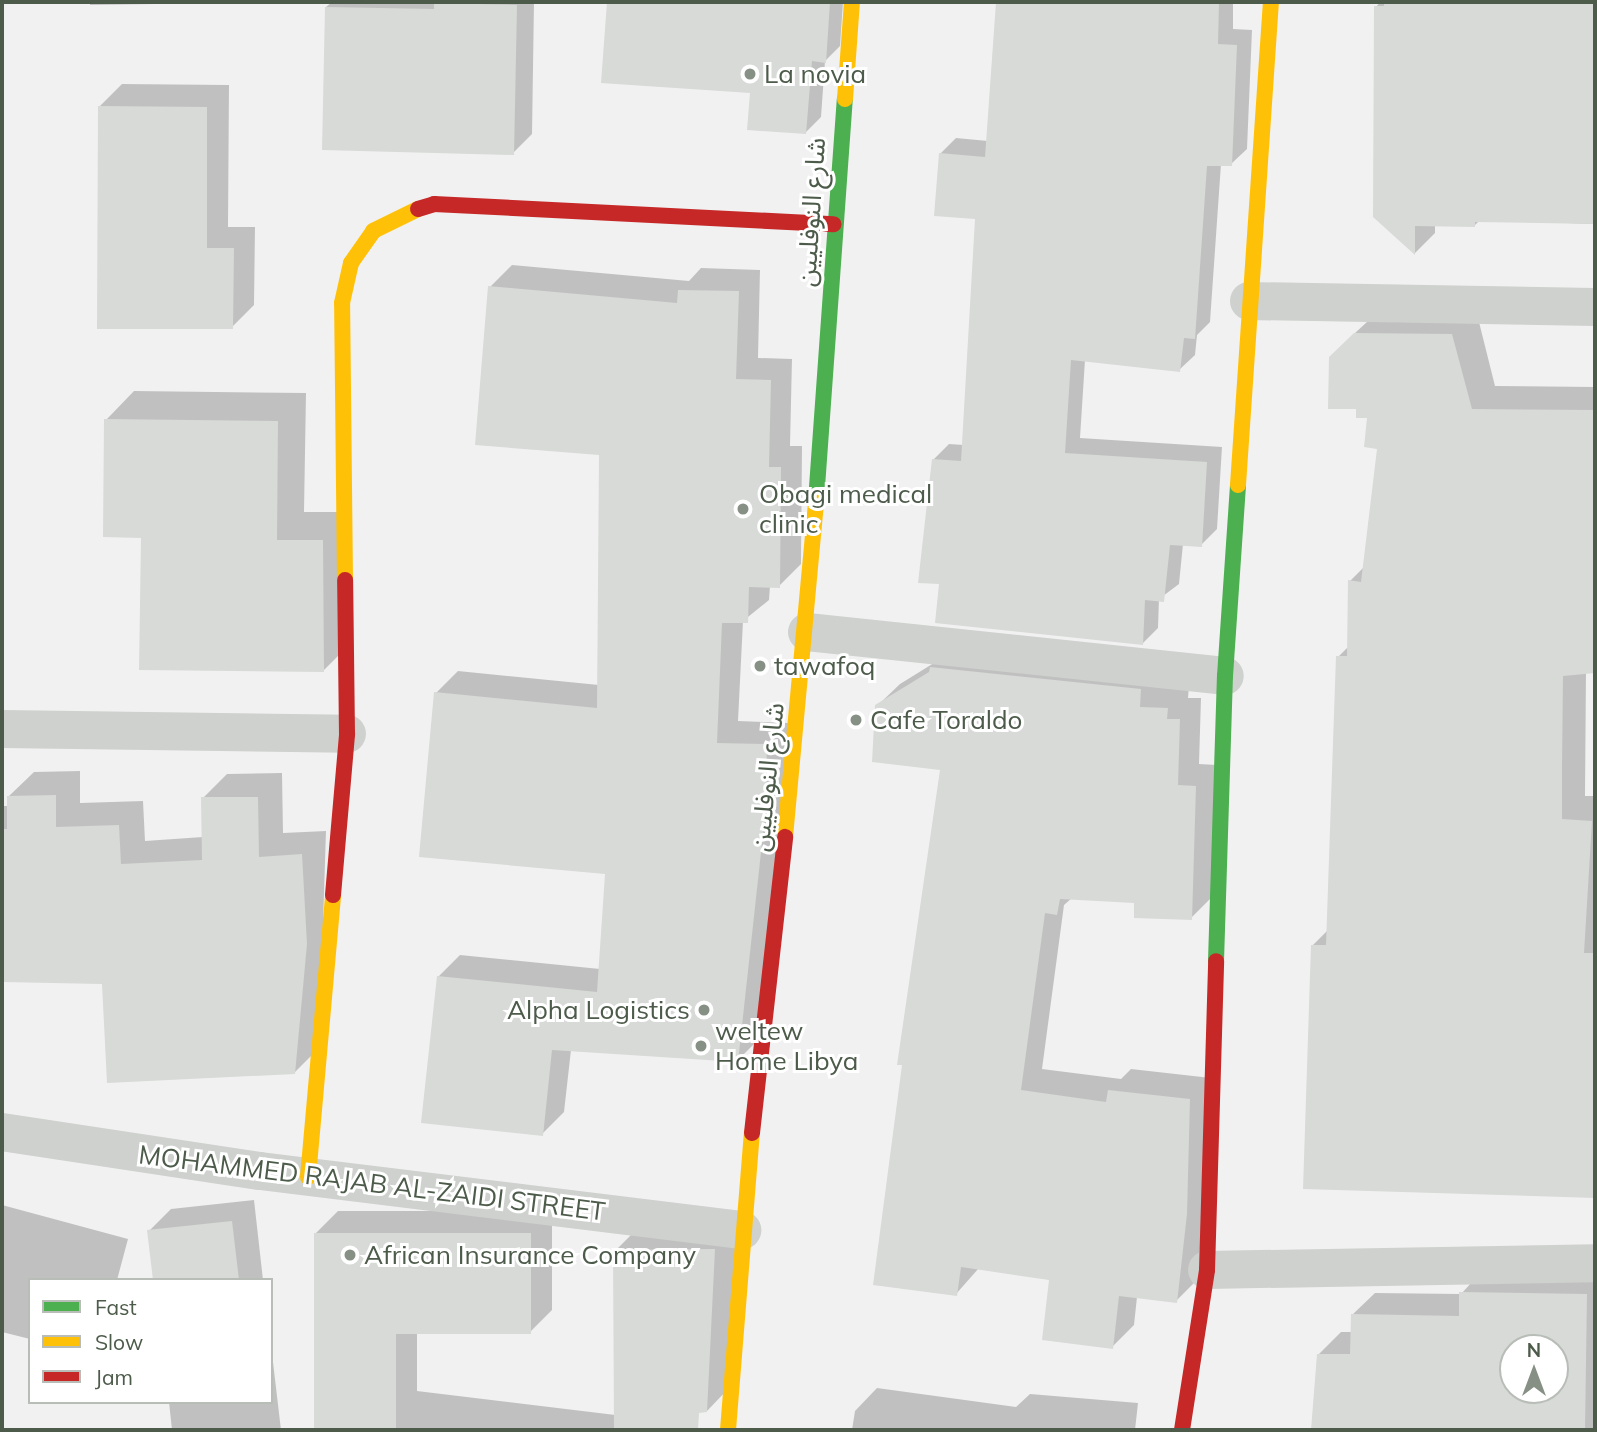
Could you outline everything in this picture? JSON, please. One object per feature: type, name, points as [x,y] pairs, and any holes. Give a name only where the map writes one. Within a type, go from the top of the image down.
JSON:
[{"type":"street","name":"شارع النوفليين","points":[[728,1430],[742,1230],[807,632],[834,224],[852,2]]},
{"type":"street","points":[[1182,1430],[1207,1270],[1225,676],[1271,2]]},
{"type":"street","points":[[308,1177],[347,734],[342,303],[351,263],[373,231],[401,214],[435,204],[834,224]]},
{"type":"street","points":[[1249,301],[1595,307]]},
{"type":"street","points":[[807,632],[1225,676]]},
{"type":"street","points":[[2,729],[347,734]]},
{"type":"street","name":"MOHAMMED RAJAB AL-ZAIDI STREET","points":[[2,1132],[308,1177],[742,1230]]},
{"type":"street","points":[[1207,1270],[1595,1263]]},
{"type":"building","points":[[607,2],[830,2],[826,63],[812,61],[806,134],[747,130],[750,93],[601,83]]},
{"type":"building","points":[[996,2],[1219,2],[1218,44],[1237,45],[1232,166],[1207,166],[1195,339],[1184,338],[1180,372],[1071,360],[1065,453],[1207,462],[1202,547],[1170,545],[1164,602],[1145,600],[1143,645],[935,623],[939,584],[918,583],[932,459],[961,461],[975,219],[934,216],[939,153],[985,157]]},
{"type":"building","points":[[1384,2],[1595,2],[1595,224],[1475,222],[1475,227],[1415,226],[1415,255],[1373,217],[1374,6],[1384,6]]},
{"type":"building","points":[[434,3],[517,5],[514,155],[322,150],[325,7],[434,9]]},
{"type":"building","points":[[98,106],[207,107],[207,248],[234,248],[233,329],[97,329]]},
{"type":"building","points":[[488,286],[677,303],[678,290],[739,291],[736,379],[771,380],[769,467],[781,467],[780,588],[749,587],[748,623],[722,623],[717,743],[767,744],[765,816],[738,1062],[552,1050],[543,1136],[421,1123],[437,976],[597,992],[605,874],[419,857],[434,692],[597,708],[599,455],[475,445]]},
{"type":"building","points":[[1354,333],[1452,334],[1472,409],[1595,410],[1595,673],[1563,676],[1562,819],[1592,821],[1584,953],[1595,953],[1595,1198],[1303,1189],[1311,945],[1326,945],[1336,656],[1347,656],[1348,580],[1361,582],[1377,449],[1364,447],[1367,418],[1356,418],[1356,409],[1328,409],[1329,357]]},
{"type":"building","points":[[104,419],[278,421],[277,540],[323,540],[324,672],[139,670],[141,538],[103,537]]},
{"type":"building","points":[[930,667],[1141,689],[1140,707],[1168,708],[1167,719],[1180,719],[1178,785],[1196,786],[1192,920],[1134,918],[1134,903],[1060,899],[1057,915],[1045,913],[1021,1090],[1106,1102],[1108,1090],[1190,1099],[1187,1214],[1177,1303],[1119,1296],[1113,1349],[1042,1340],[1049,1280],[961,1267],[957,1296],[873,1285],[902,1065],[897,1065],[940,770],[872,762],[875,705],[929,672]]},
{"type":"building","points":[[56,795],[56,827],[119,825],[121,864],[202,860],[201,797],[258,797],[259,857],[302,854],[307,944],[295,1074],[107,1083],[102,984],[2,982],[2,829],[7,829],[7,796]]},
{"type":"building","points":[[232,1221],[239,1278],[153,1278],[147,1230]]},
{"type":"building","points":[[314,1233],[531,1233],[531,1334],[396,1334],[396,1430],[314,1430]]},
{"type":"building","points":[[715,1249],[707,1412],[699,1413],[698,1430],[614,1430],[613,1250]]},
{"type":"building","points":[[1459,1292],[1587,1294],[1585,1430],[1311,1430],[1317,1354],[1350,1354],[1351,1314],[1459,1316]]},
{"type":"traffic: fast","points":[[816,501],[845,99]]},
{"type":"traffic: fast","points":[[1216,961],[1225,676],[1238,485]]},
{"type":"traffic: slow","points":[[845,99],[852,2]]},
{"type":"traffic: slow","points":[[1238,485],[1271,2]]},
{"type":"traffic: slow","points":[[345,580],[342,303],[351,263],[373,231],[418,209]]},
{"type":"traffic: slow","points":[[785,837],[816,501]]},
{"type":"traffic: slow","points":[[308,1177],[333,895]]},
{"type":"traffic: slow","points":[[728,1430],[752,1133]]},
{"type":"traffic: jam","points":[[418,209],[434,204],[834,224]]},
{"type":"traffic: jam","points":[[333,895],[347,734],[345,580]]},
{"type":"traffic: jam","points":[[752,1133],[785,837]]},
{"type":"traffic: jam","points":[[1182,1430],[1207,1270],[1216,961]]},
{"type":"place","name":"La novia","points":[[750,74]]},
{"type":"place","name":"Obagi medical clinic","points":[[743,509]]},
{"type":"place","name":"tawafoq","points":[[760,666]]},
{"type":"place","name":"Cafe Toraldo","points":[[856,720]]},
{"type":"place","name":"Alpha Logistics","points":[[704,1010]]},
{"type":"place","name":"weltew Home Libya","points":[[701,1046]]},
{"type":"place","name":"African Insurance Company","points":[[350,1255]]}]
